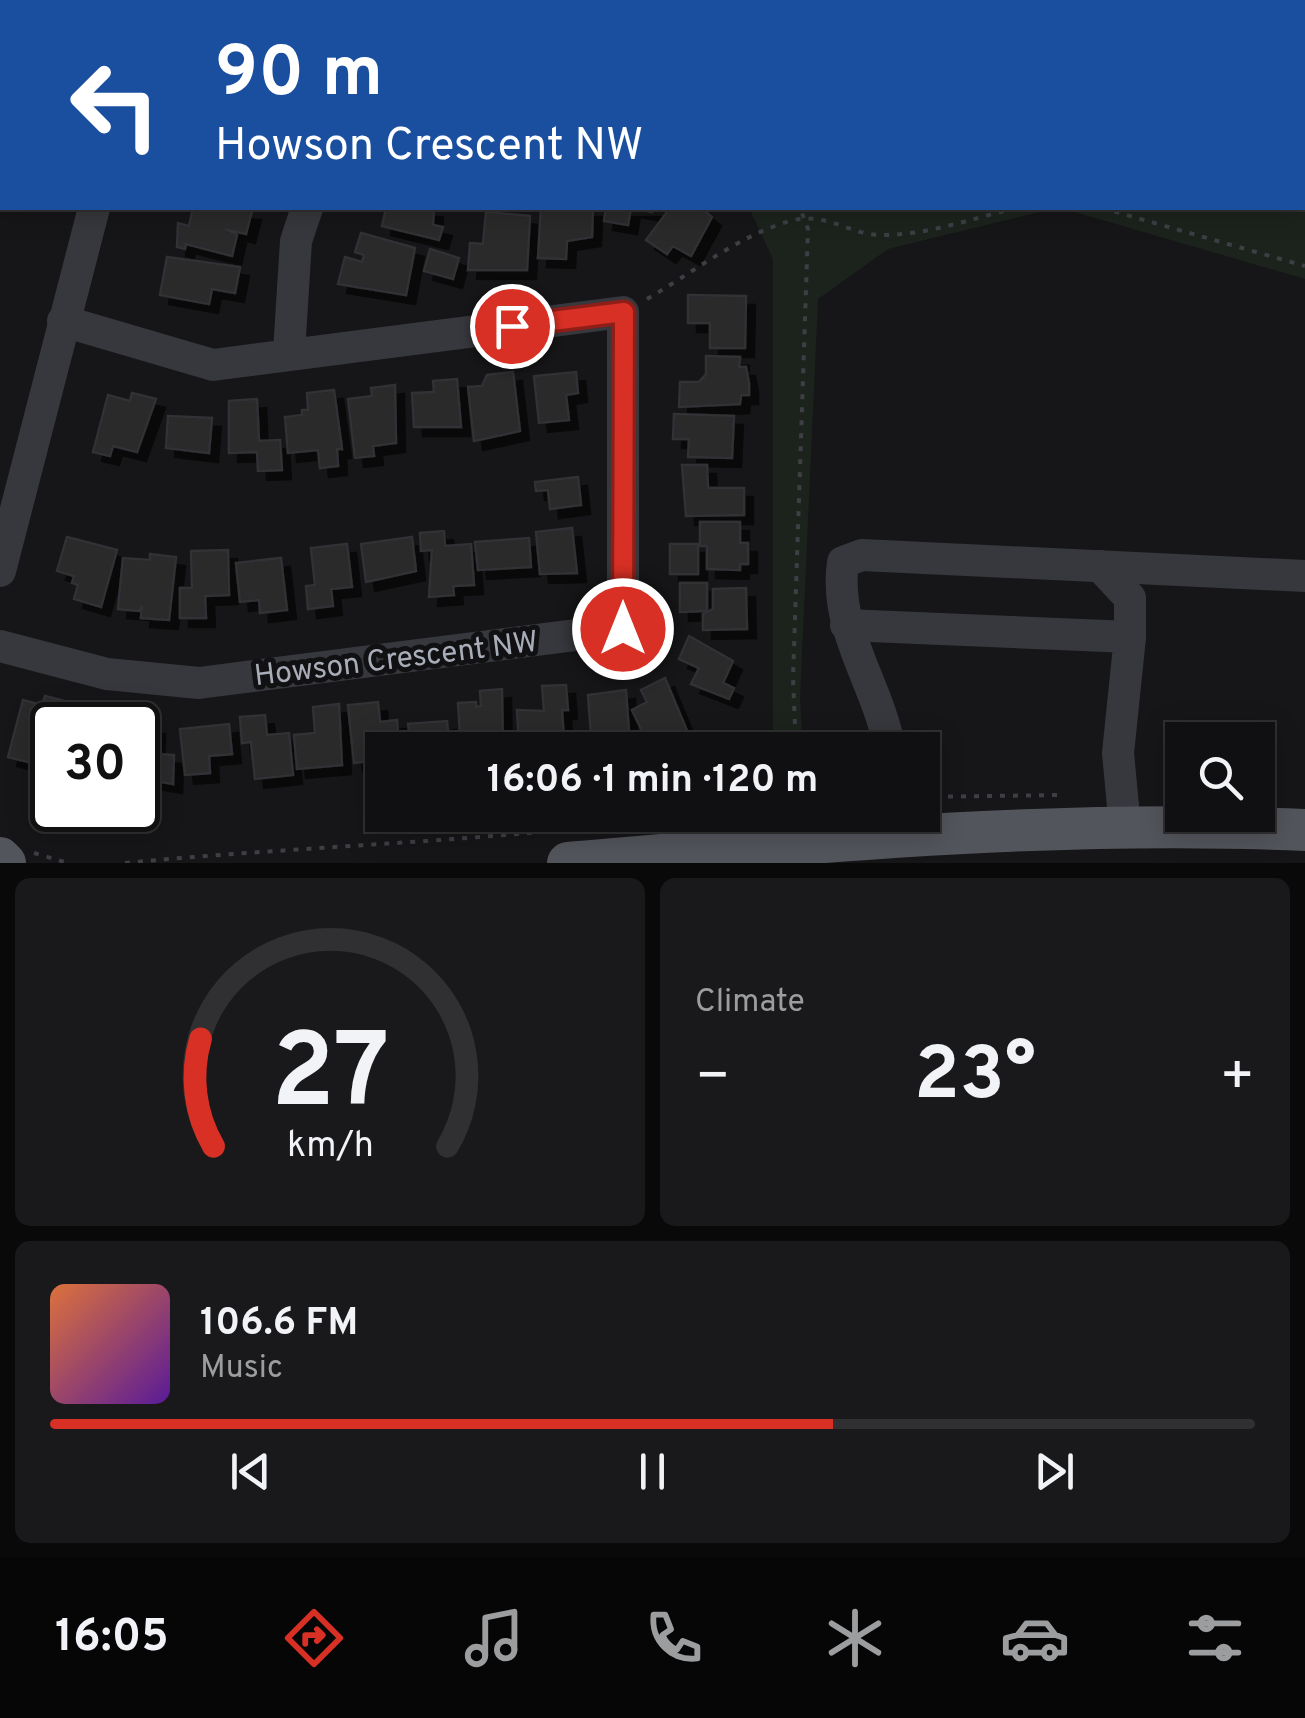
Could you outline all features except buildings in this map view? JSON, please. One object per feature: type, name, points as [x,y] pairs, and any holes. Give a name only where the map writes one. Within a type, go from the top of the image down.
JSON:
[{"type":"main road","points":[[571,846],[900,838],[1125,826],[1305,830]]},
{"type":"street","points":[[0,571],[93,210]]},
{"type":"street","points":[[289,352],[296,242],[306,210]]},
{"type":"street","points":[[62,322],[213,365],[289,352],[624,312]]},
{"type":"street","name":"Howson Crescent NW","points":[[0,646],[108,674],[199,683],[623,629],[624,312]]},
{"type":"street","points":[[884,732],[846,625],[839,588],[842,562],[862,555],[1305,576]]},
{"type":"street","points":[[1100,566],[1130,598],[1130,637],[1118,753],[1125,826]]},
{"type":"street","points":[[846,625],[1130,637]]},
{"type":"path","points":[[795,732],[792,678],[807,218],[801,210]]},
{"type":"path","points":[[624,312],[761,233],[807,218],[827,219],[874,235],[897,235],[1007,210]]},
{"type":"path","points":[[1109,210],[1305,266]]},
{"type":"path","points":[[124,863],[288,848],[571,846]]},
{"type":"shaded area","points":[[750,210],[1048,210],[888,249],[818,299],[800,697],[802,732],[773,732],[773,259]]},
{"type":"shaded area","points":[[1068,210],[1305,210],[1305,279]]},
{"type":"route","points":[[512,326],[624,312],[623,629]]}]
